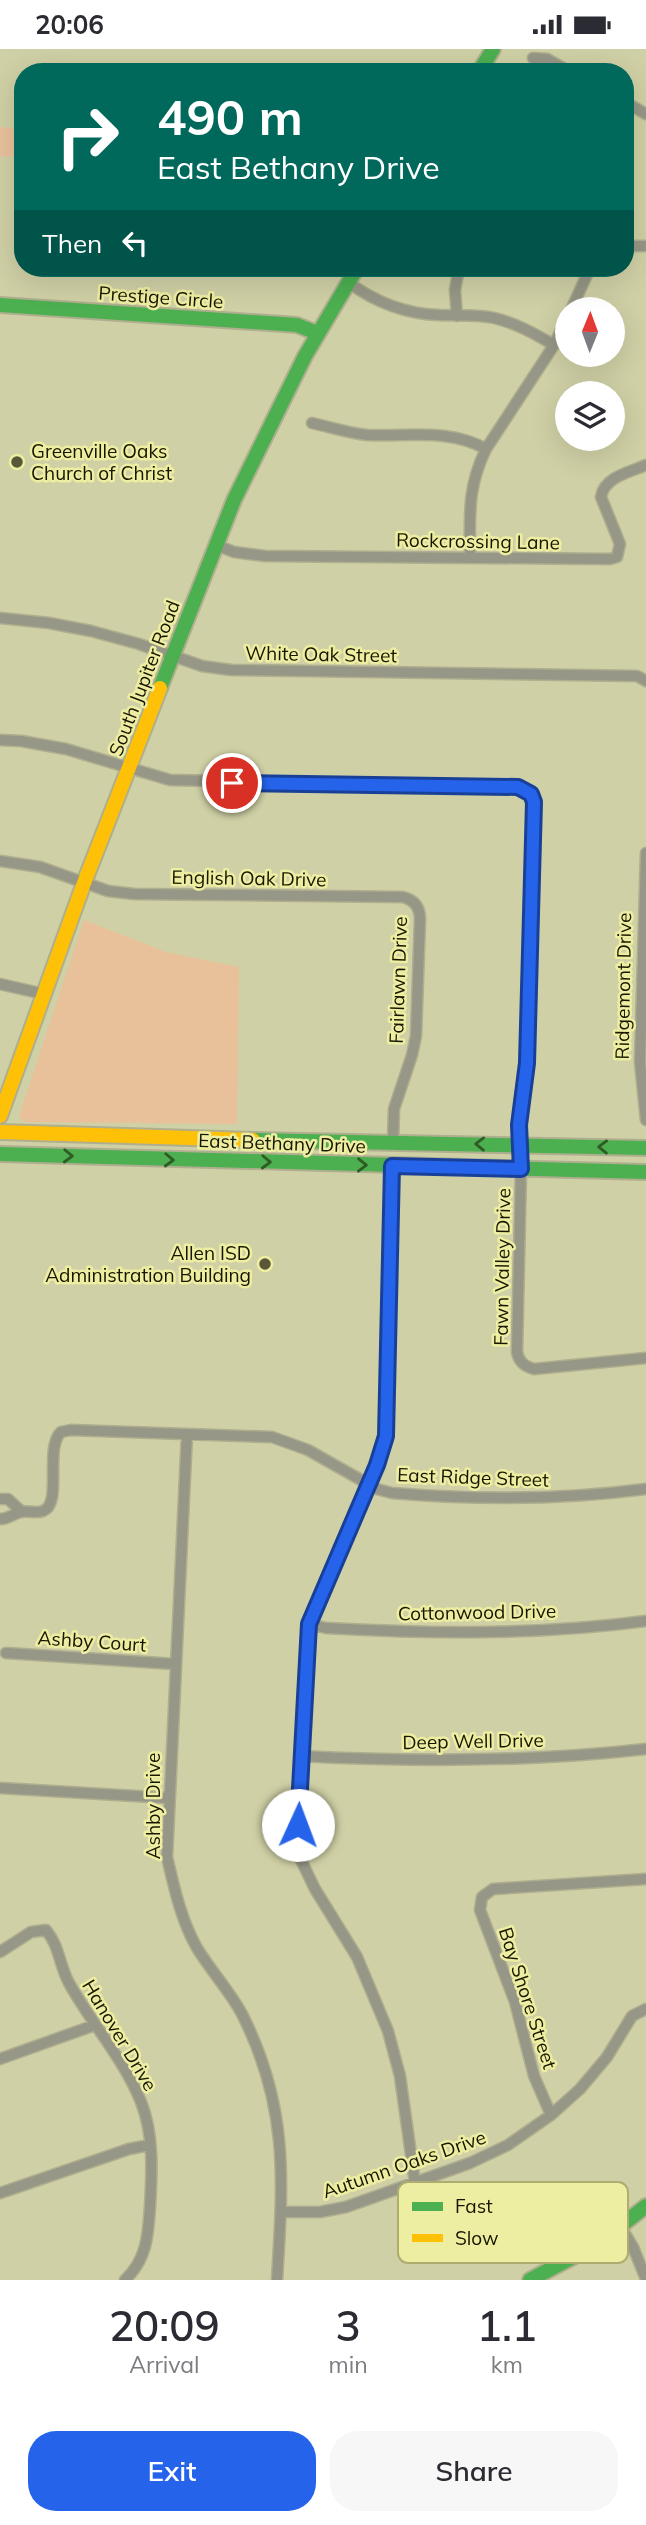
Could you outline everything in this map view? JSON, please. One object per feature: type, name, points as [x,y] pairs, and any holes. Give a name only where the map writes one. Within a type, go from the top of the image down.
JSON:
[{"type":"street","points":[[533,58],[547,59],[554,63]]},
{"type":"street","name":"South Jupiter Road","points":[[0,1116],[84,883],[234,501],[317,333],[351,277]]},
{"type":"street","points":[[457,316],[458,277]]},
{"type":"street","points":[[577,297],[586,277]]},
{"type":"street","points":[[348,282],[364,294],[399,309],[417,313],[477,315],[502,320],[528,330],[554,345],[486,449],[473,479],[470,558]]},
{"type":"street","name":"Prestige Circle","points":[[0,305],[297,325],[317,333]]},
{"type":"street","points":[[313,423],[367,435],[444,435],[464,438],[486,449]]},
{"type":"street","name":"Rockcrossing Lane","points":[[216,545],[234,552],[265,556],[610,559],[617,557],[620,544],[601,497],[604,485],[646,465]]},
{"type":"street","name":"White Oak Street","points":[[0,618],[91,631],[202,666],[231,670],[632,676],[646,681]]},
{"type":"street","points":[[0,740],[58,747],[157,778],[179,781],[518,787],[531,794],[534,802],[530,977],[524,1091],[519,1125],[521,1169]]},
{"type":"street","name":"Ridgemont Drive","points":[[646,853],[640,1062],[646,1120]]},
{"type":"street","name":"English Oak Drive","points":[[0,861],[40,867],[108,891],[134,894],[403,897],[414,902]]},
{"type":"street","name":"Fairlawn Drive","points":[[393,1142],[394,1109],[416,1036],[420,919],[418,907],[414,902]]},
{"type":"street","points":[[0,984],[44,995]]},
{"type":"street","name":"East Bethany Drive","points":[[0,1132],[76,1136],[646,1148]]},
{"type":"street","points":[[199,1161],[200,1137]]},
{"type":"street","points":[[393,1142],[386,1436],[309,1624],[298,1834],[301,1860],[315,1889],[358,1957],[388,2031],[402,2086],[415,2182]]},
{"type":"street","name":"East Bethany Drive","points":[[0,1154],[646,1173]]},
{"type":"street","name":"Fawn Valley Drive","points":[[521,1169],[517,1352],[522,1364],[534,1369],[646,1358]]},
{"type":"street","name":"East Ridge Street","points":[[22,1511],[43,1512],[51,1503],[54,1443],[61,1432],[71,1430],[253,1436],[289,1442],[385,1492],[401,1494],[546,1498],[646,1489]]},
{"type":"street","name":"Ashby Drive","points":[[187,1434],[167,1857],[181,1912],[196,1946],[241,2013],[258,2050],[271,2090],[281,2151],[281,2212],[276,2280]]},
{"type":"street","points":[[0,1499],[8,1499],[22,1511],[7,1519],[0,1519]]},
{"type":"street","name":"Cottonwood Drive","points":[[309,1624],[447,1633],[524,1631],[646,1621]]},
{"type":"street","name":"Ashby Court","points":[[6,1653],[175,1664]]},
{"type":"street","name":"Deep Well Drive","points":[[300,1756],[497,1760],[646,1749]]},
{"type":"street","points":[[0,1788],[169,1798]]},
{"type":"street","name":"Bay Shore Street","points":[[551,2115],[534,2076],[515,2002],[480,1910],[482,1897],[493,1889],[646,1879]]},
{"type":"street","name":"Hanover Drive","points":[[0,1952],[31,1932],[46,1930],[55,1941],[67,1980],[122,2066],[142,2104],[153,2169],[147,2245],[139,2264],[125,2280]]},
{"type":"street","name":"Autumn Oaks Drive","points":[[418,2182],[489,2155],[527,2134],[580,2089],[607,2057],[632,2016],[646,2009]]},
{"type":"street","points":[[0,2059],[95,2025]]},
{"type":"street","points":[[0,2193],[129,2149],[150,2145]]},
{"type":"street","name":"Autumn Oaks Drive","points":[[281,2212],[332,2210],[398,2189]]},
{"type":"street","points":[[628,2221],[646,2206]]},
{"type":"street","points":[[628,2239],[646,2279]]},
{"type":"street","points":[[530,2280],[563,2263]]},
{"type":"shaded area","points":[[0,127],[14,128],[14,157],[0,156]]},
{"type":"shaded area","points":[[84,920],[166,952],[239,967],[237,1124],[24,1122],[19,1116]]},
{"type":"traffic: fast","points":[[484,63],[493,49]]},
{"type":"traffic: fast","points":[[160,688],[234,500],[305,356],[352,277]]},
{"type":"traffic: fast","points":[[0,305],[297,325],[317,333]]},
{"type":"traffic: fast","points":[[253,1140],[646,1148]]},
{"type":"traffic: fast","points":[[0,1154],[646,1172]]},
{"type":"traffic: fast","points":[[628,2220],[646,2206]]},
{"type":"traffic: fast","points":[[530,2280],[562,2263]]},
{"type":"traffic: slow","points":[[0,1116],[84,883],[160,688]]},
{"type":"traffic: slow","points":[[0,1132],[253,1140]]},
{"type":"place","name":"Greenville Oaks Church of Christ","points":[[17,462]]},
{"type":"place","name":"Allen ISD Administration Building","points":[[265,1264]]},
{"type":"route","points":[[232,783],[518,787],[527,790],[534,802],[527,1063],[519,1125],[521,1169],[392,1166],[386,1436],[377,1465],[309,1624],[298,1825]]}]
